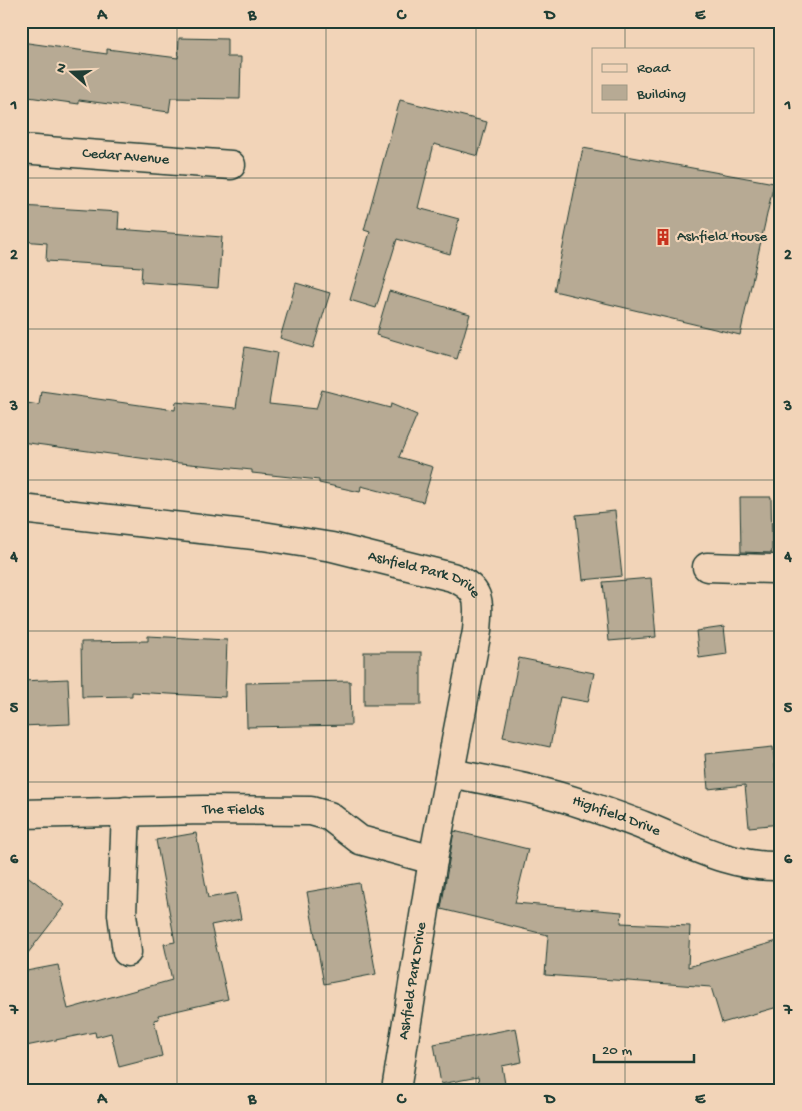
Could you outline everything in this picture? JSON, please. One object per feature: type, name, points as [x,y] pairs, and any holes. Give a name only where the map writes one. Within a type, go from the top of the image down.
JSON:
[{"type":"street","name":"Cedar Avenue","points":[[21,149],[231,165]]},
{"type":"street","name":"Ashfield Park Drive","points":[[21,509],[263,536],[332,547],[465,582],[473,588],[478,598],[478,631],[433,860],[396,1090]]},
{"type":"street","points":[[706,567],[773,569],[781,572]]},
{"type":"street","name":"Highfield Drive","points":[[450,774],[531,789],[581,803],[644,826],[717,857],[744,863],[781,866]]},
{"type":"street","name":"The Fields","points":[[21,814],[204,810],[322,813],[360,840],[433,860]]},
{"type":"street","points":[[126,811],[122,914],[127,952]]},
{"type":"building","points":[[179,38],[227,39],[227,57],[241,57],[240,99],[171,98],[169,112],[79,100],[79,104],[21,96],[21,42],[107,54],[107,49],[178,58]]},
{"type":"building","points":[[400,100],[487,122],[478,156],[434,144],[418,208],[459,219],[450,254],[397,239],[376,308],[350,300],[370,232],[364,230]]},
{"type":"building","name":"Ashfield House","points":[[583,148],[774,183],[740,335],[554,291]]},
{"type":"building","points":[[21,206],[119,212],[118,229],[222,237],[218,288],[141,282],[142,267],[46,261],[47,243],[21,241]]},
{"type":"building","points":[[296,283],[330,293],[313,348],[280,338]]},
{"type":"building","points":[[389,291],[470,314],[457,359],[376,335]]},
{"type":"building","points":[[245,347],[277,353],[269,404],[316,409],[322,390],[390,408],[391,404],[417,415],[399,457],[433,467],[423,502],[361,486],[360,492],[319,483],[319,480],[252,473],[252,470],[170,462],[21,442],[21,402],[39,405],[41,391],[175,410],[176,402],[236,408]]},
{"type":"building","points":[[740,497],[771,497],[772,553],[741,552]]},
{"type":"building","points":[[615,511],[622,576],[583,580],[576,515]]},
{"type":"building","points":[[651,578],[656,637],[609,641],[603,582]]},
{"type":"building","points":[[724,627],[727,654],[699,658],[696,631]]},
{"type":"building","points":[[148,636],[227,640],[225,697],[132,692],[132,696],[82,697],[81,642],[148,641]]},
{"type":"building","points":[[364,652],[421,652],[421,705],[364,705]]},
{"type":"building","points":[[519,658],[594,673],[588,702],[560,697],[550,747],[503,737]]},
{"type":"building","points":[[68,679],[70,724],[21,726],[21,681]]},
{"type":"building","points":[[350,681],[351,725],[247,727],[246,683]]},
{"type":"building","points":[[773,747],[781,824],[749,827],[745,785],[708,789],[705,754]]},
{"type":"building","points":[[454,831],[528,849],[515,903],[622,912],[621,923],[690,926],[688,967],[781,940],[781,1006],[722,1023],[711,987],[545,975],[548,935],[441,909]]},
{"type":"building","points":[[196,833],[208,898],[236,893],[241,919],[211,925],[228,999],[158,1015],[159,1019],[154,1020],[162,1056],[119,1067],[111,1033],[96,1037],[95,1032],[21,1047],[21,972],[58,965],[68,1009],[172,980],[164,944],[175,942],[156,840]]},
{"type":"building","points":[[21,871],[65,905],[21,962]]},
{"type":"building","points":[[359,883],[376,974],[324,984],[307,892]]},
{"type":"building","points":[[516,1028],[522,1062],[502,1066],[506,1090],[480,1090],[478,1077],[441,1084],[434,1044]]},
{"type":"place","name":"Ashfield House","points":[[663,237]]}]
